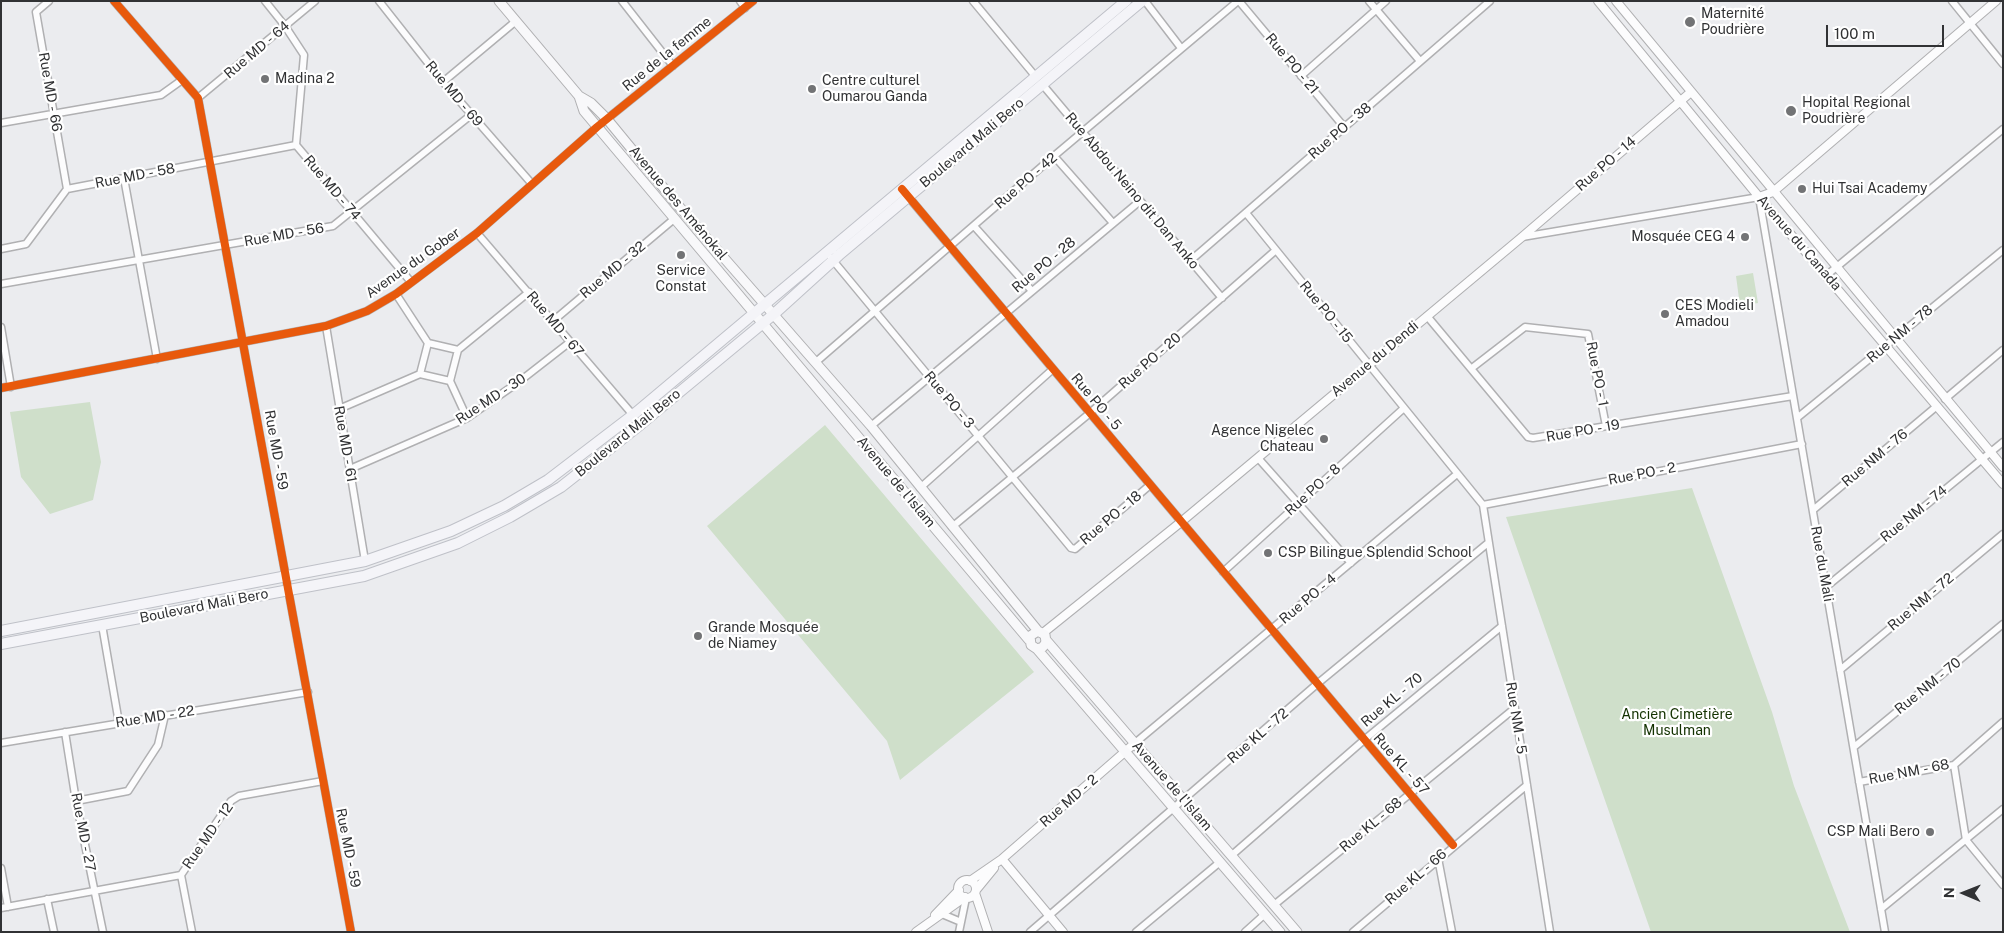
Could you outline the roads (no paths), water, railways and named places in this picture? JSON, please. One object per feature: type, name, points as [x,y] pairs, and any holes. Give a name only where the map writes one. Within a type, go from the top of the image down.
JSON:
[{"type":"main road","name":"Avenue des Aménokal","points":[[499,1],[579,96],[591,103],[607,119],[676,203],[774,314]]},
{"type":"main road","name":"Boulevard Mali Bero","points":[[1,631],[365,561],[451,531],[504,506],[548,480],[633,415],[764,304],[830,256],[1039,80],[1126,1]]},
{"type":"main road","name":"Boulevard Mali Bero","points":[[1039,80],[1144,1]]},
{"type":"main road","name":"Avenue des Aménokal","points":[[579,96],[584,111],[763,324]]},
{"type":"main road","points":[[667,210],[676,203]]},
{"type":"main road","points":[[693,241],[702,233]]},
{"type":"main road","name":"Boulevard Mali Bero","points":[[1,644],[364,576],[458,542],[510,517],[561,487],[763,324],[830,256]]},
{"type":"main road","name":"Avenue de l'Islam","points":[[774,314],[872,426],[952,527],[1297,932]]},
{"type":"main road","name":"Avenue de l'Islam","points":[[763,324],[1029,640]]},
{"type":"main road","points":[[607,434],[615,445]]},
{"type":"main road","points":[[149,603],[151,616]]},
{"type":"main road","points":[[1032,633],[1043,635],[1043,647],[1037,649],[1031,645],[1029,640],[1032,633]]},
{"type":"main road","name":"Avenue de l'Islam","points":[[1037,649],[1280,932]]},
{"type":"street","name":"Rue MD - 66","points":[[49,1],[36,12],[67,189]]},
{"type":"street","points":[[114,1],[198,98]]},
{"type":"street","name":"Rue MD - 74","points":[[265,1],[286,26],[304,56],[296,145],[412,282]]},
{"type":"street","name":"Rue MD - 64","points":[[198,98],[315,1]]},
{"type":"street","name":"Rue MD - 69","points":[[379,1],[443,82],[532,184]]},
{"type":"street","points":[[622,1],[674,66]]},
{"type":"street","points":[[740,1],[745,8]]},
{"type":"street","name":"Rue de la femme","points":[[597,127],[753,1]]},
{"type":"street","name":"Rue Abdou Neino dit Dan Anko","points":[[973,1],[1222,298]]},
{"type":"street","points":[[1144,1],[1181,48]]},
{"type":"street","name":"Rue PO - 42","points":[[816,362],[1082,132],[1238,1]]},
{"type":"street","name":"Rue PO - 21","points":[[1238,1],[1345,128]]},
{"type":"street","points":[[1369,1],[1420,61]]},
{"type":"street","points":[[1301,76],[1386,1]]},
{"type":"street","name":"Rue PO - 38","points":[[1190,261],[1490,1]]},
{"type":"street","name":"Avenue du Canada","points":[[1598,1],[1759,197],[2003,484]]},
{"type":"street","name":"Avenue du Canada","points":[[1616,1],[1894,339],[2003,467]]},
{"type":"street","points":[[1952,1],[2003,64]]},
{"type":"street","points":[[1522,237],[1759,197],[1773,192],[1996,1]]},
{"type":"street","points":[[443,82],[516,21]]},
{"type":"street","points":[[1,123],[161,95],[182,80]]},
{"type":"street","name":"Rue PO - 14","points":[[1522,237],[1690,92]]},
{"type":"street","name":"Rue MD - 59","points":[[198,98],[352,932]]},
{"type":"street","name":"Rue MD - 56","points":[[1,284],[333,226],[471,115]]},
{"type":"street","name":"Avenue du Gober","points":[[1,388],[156,360],[326,326],[367,311],[396,294],[477,233],[597,127]]},
{"type":"street","points":[[1827,275],[2003,128]]},
{"type":"street","name":"Rue MD - 58","points":[[67,189],[296,145]]},
{"type":"street","points":[[1054,156],[1113,223]]},
{"type":"street","points":[[124,178],[156,360]]},
{"type":"street","points":[[1,249],[26,244],[67,189]]},
{"type":"street","name":"Rue PO - 5","points":[[905,193],[1272,631]]},
{"type":"street","name":"Rue du Mali","points":[[1759,197],[1885,932]]},
{"type":"street","name":"Rue PO - 28","points":[[872,426],[1140,201]]},
{"type":"street","name":"Rue PO - 15","points":[[1246,213],[1482,505]]},
{"type":"street","name":"Rue MD - 32","points":[[553,321],[674,219]]},
{"type":"street","points":[[974,226],[1032,291]]},
{"type":"street","name":"Rue MD - 67","points":[[477,233],[633,415]]},
{"type":"street","name":"Avenue du Dendi","points":[[1043,635],[1522,237]]},
{"type":"street","name":"Rue PO - 20","points":[[952,527],[1090,414],[1276,250]]},
{"type":"street","name":"Rue NM - 78","points":[[1797,418],[2003,250]]},
{"type":"street","name":"Rue PO - 3","points":[[830,256],[1071,548]]},
{"type":"street","points":[[468,418],[450,381],[458,350],[529,292]]},
{"type":"street","points":[[396,294],[428,343],[458,350]]},
{"type":"street","name":"Rue PO - 19","points":[[1427,316],[1528,437],[1536,438],[1793,396]]},
{"type":"street","name":"Rue MD - 61","points":[[326,326],[365,561]]},
{"type":"street","points":[[1,327],[11,387]]},
{"type":"street","name":"Rue PO - 1","points":[[1472,368],[1525,327],[1588,334],[1606,426]]},
{"type":"street","name":"Rue MD - 30","points":[[350,469],[468,418],[570,342]]},
{"type":"street","points":[[420,374],[428,343]]},
{"type":"street","points":[[1945,399],[2003,350]]},
{"type":"street","points":[[920,488],[1053,369]]},
{"type":"street","points":[[340,408],[420,374],[450,381]]},
{"type":"street","name":"Rue NM - 76","points":[[1813,510],[1937,406]]},
{"type":"street","name":"Rue PO - 8","points":[[1223,572],[1404,408]]},
{"type":"street","name":"Rue NM - 74","points":[[1826,587],[2003,442]]},
{"type":"street","name":"Rue PO - 2","points":[[1482,505],[1802,444]]},
{"type":"street","points":[[1258,458],[1351,563]]},
{"type":"street","name":"Rue PO - 4","points":[[1135,743],[1272,631],[1457,474]]},
{"type":"street","name":"Rue PO - 18","points":[[1071,548],[1075,548],[1150,486]]},
{"type":"street","name":"Rue NM - 5","points":[[1482,505],[1550,932]]},
{"type":"street","name":"Rue NM - 72","points":[[1840,670],[2003,534]]},
{"type":"street","name":"Rue KL - 72","points":[[1030,932],[1317,684],[1488,543]]},
{"type":"street","name":"Rue NM - 70","points":[[1854,747],[2003,624]]},
{"type":"street","points":[[102,625],[119,723]]},
{"type":"street","name":"Rue KL - 70","points":[[1232,855],[1364,740],[1502,626]]},
{"type":"street","name":"Rue KL - 57","points":[[1272,631],[1453,845]]},
{"type":"street","name":"Rue MD - 22","points":[[1,743],[308,692]]},
{"type":"street","name":"Rue KL - 68","points":[[1274,905],[1515,708]]},
{"type":"street","points":[[76,801],[128,791],[158,745],[165,715]]},
{"type":"street","name":"Rue NM - 68","points":[[1859,782],[1954,765],[2003,722]]},
{"type":"street","name":"Rue MD - 27","points":[[65,732],[76,801],[103,932]]},
{"type":"street","name":"Rue MD - 2","points":[[970,881],[1002,859],[1135,743]]},
{"type":"street","points":[[1954,765],[1966,840],[2003,885]]},
{"type":"street","name":"Rue MD - 12","points":[[192,932],[181,874],[233,799],[323,781]]},
{"type":"street","name":"Rue KL - 66","points":[[1353,932],[1453,845],[1527,785]]},
{"type":"street","points":[[1881,909],[2003,809]]},
{"type":"street","points":[[1438,858],[1452,932]]},
{"type":"street","points":[[1002,859],[1063,932]]},
{"type":"street","name":"Rue MD - 2","points":[[928,922],[970,895],[1002,859]]},
{"type":"street","points":[[1136,932],[1220,862]]},
{"type":"street","points":[[1,868],[5,907],[181,874]]},
{"type":"street","points":[[959,932],[974,884],[970,881],[962,882],[958,890],[961,895],[970,895]]},
{"type":"street","name":"Rue MD - 2","points":[[916,932],[958,890]]},
{"type":"street","points":[[970,895],[981,911],[988,932]]},
{"type":"street","points":[[47,900],[54,932]]},
{"type":"street","points":[[942,914],[961,922]]},
{"type":"street","points":[[1245,932],[1265,914]]},
{"type":"place","name":"Maternité Poudrière","points":[[1690,22]]},
{"type":"place","name":"Madina 2","points":[[265,79]]},
{"type":"place","name":"Centre culturel Oumarou Ganda","points":[[812,89]]},
{"type":"place","name":"Hopital Regional Poudrière","points":[[1791,111]]},
{"type":"place","name":"Hui Tsai Academy","points":[[1802,189]]},
{"type":"place","name":"Mosquée CEG 4","points":[[1745,237]]},
{"type":"place","name":"Service Constat","points":[[681,255]]},
{"type":"place","name":"CES Modieli Amadou","points":[[1665,314]]},
{"type":"place","name":"Agence Nigelec Chateau","points":[[1324,439]]},
{"type":"place","name":"CSP Bilingue Splendid School","points":[[1268,553]]},
{"type":"place","name":"Grande Mosquée de Niamey","points":[[698,636]]},
{"type":"place","name":"CSP Mali Bero","points":[[1930,832]]},
{"type":"park label","name":"Ancien Cimetière Musulman","points":[[1677,724]]}]
